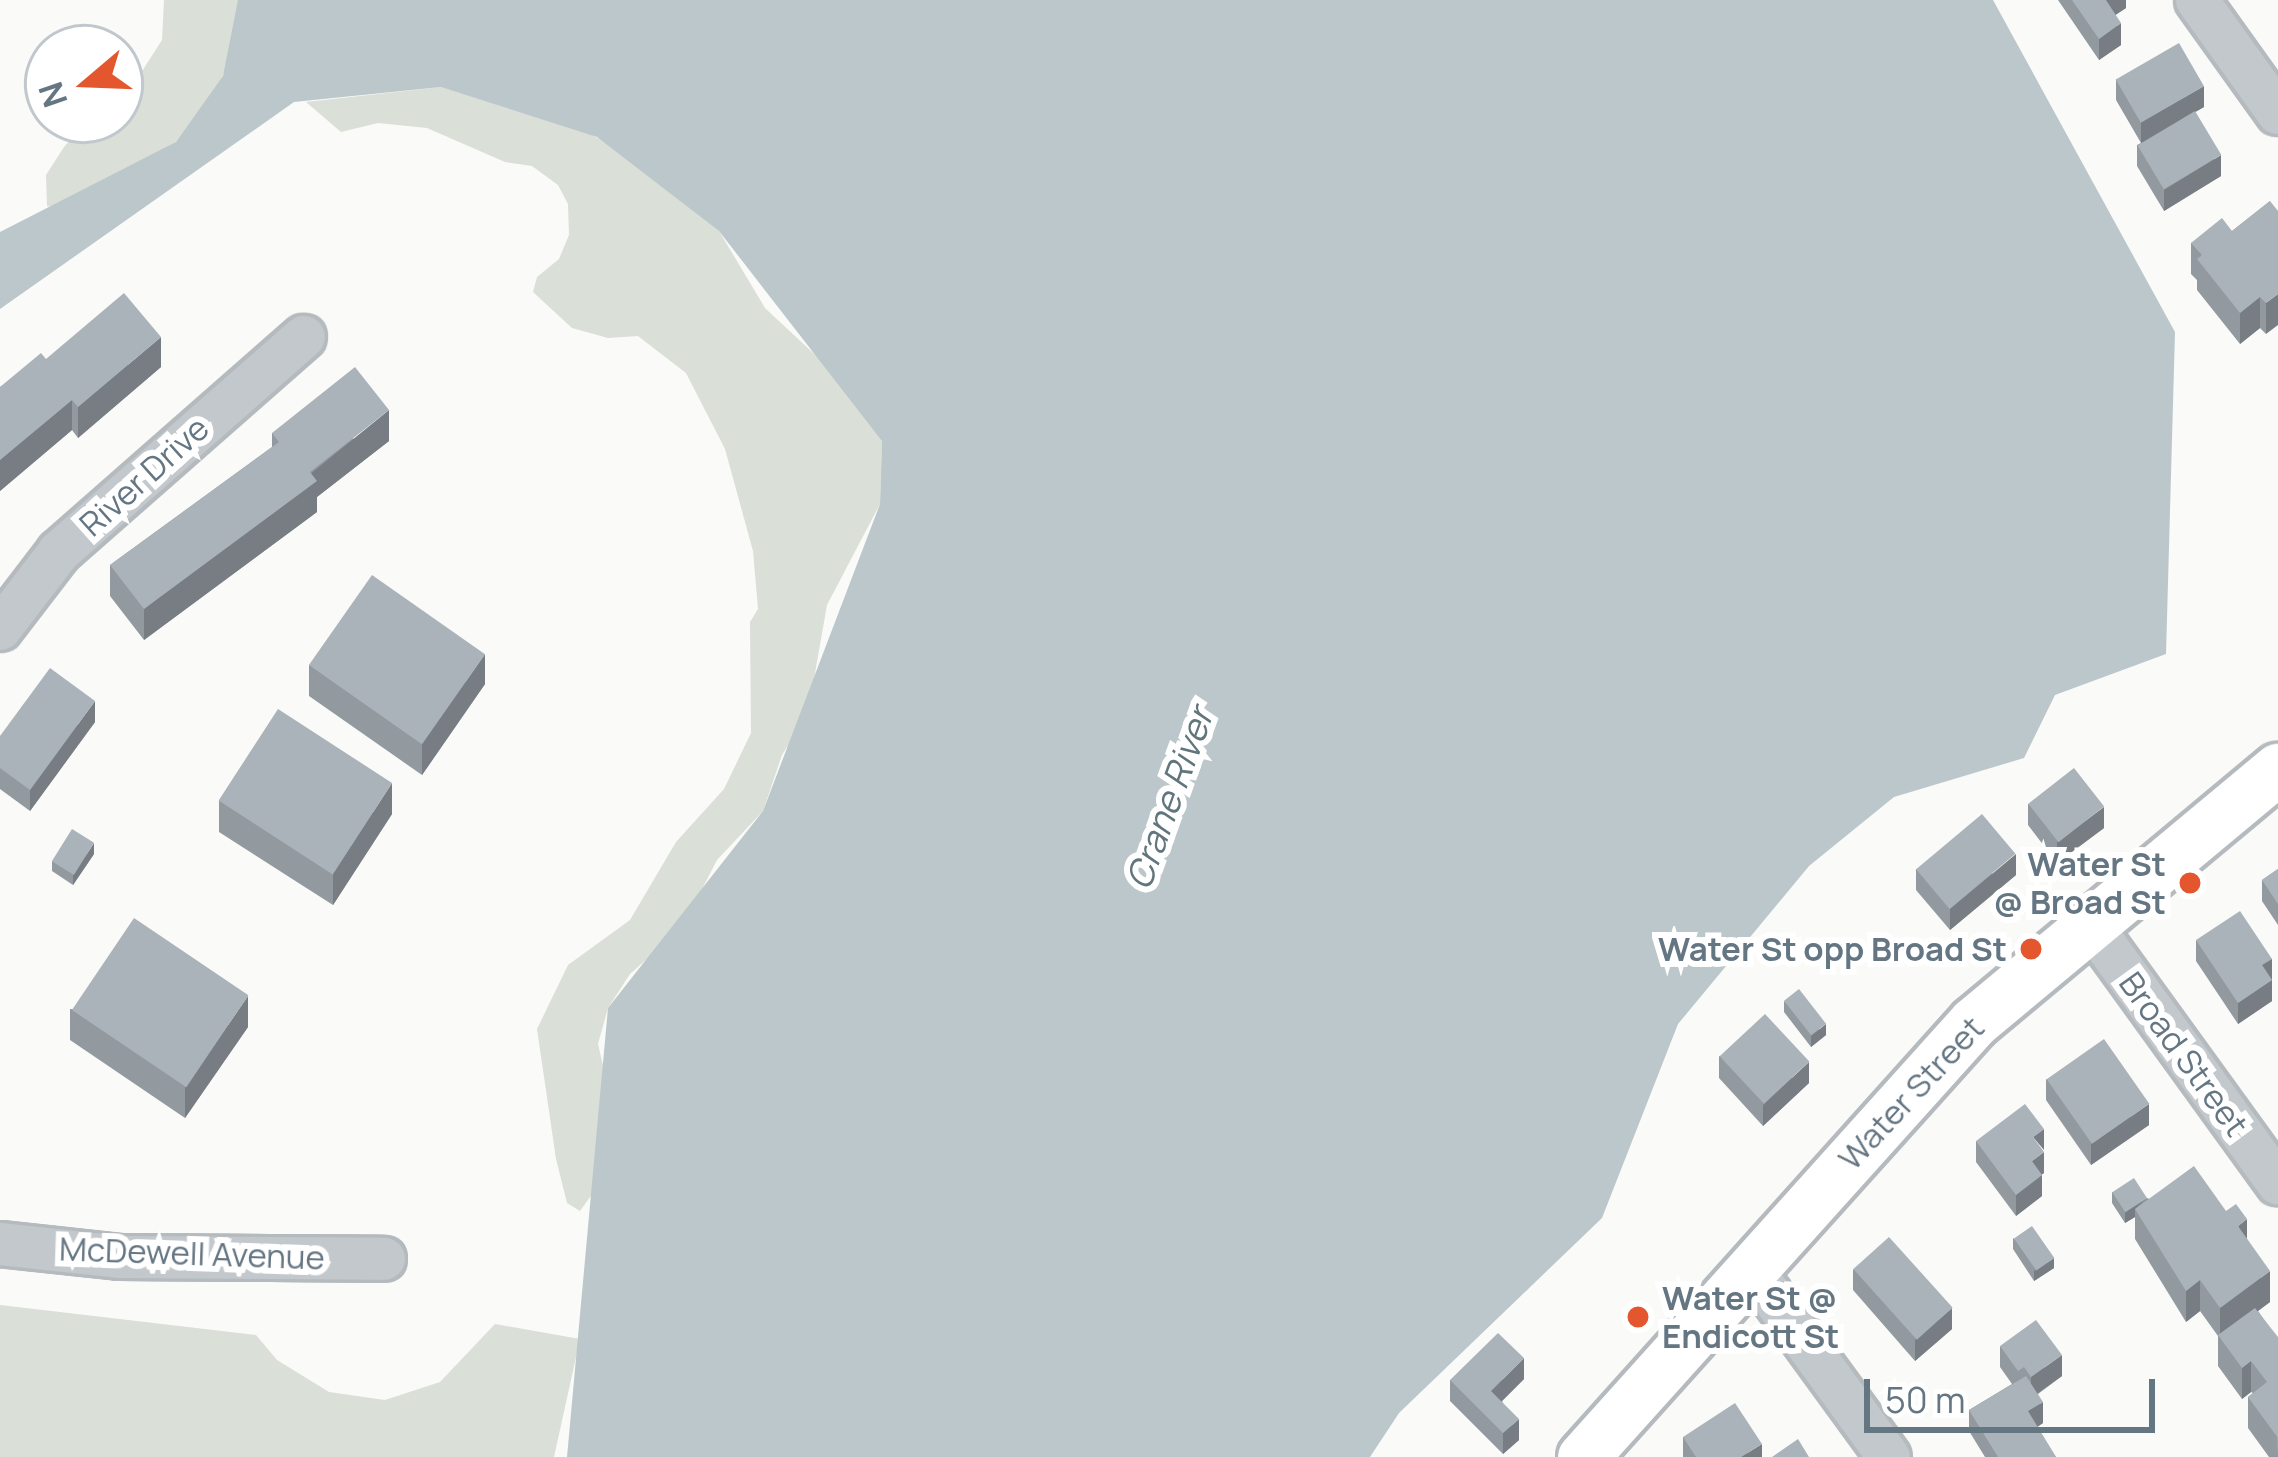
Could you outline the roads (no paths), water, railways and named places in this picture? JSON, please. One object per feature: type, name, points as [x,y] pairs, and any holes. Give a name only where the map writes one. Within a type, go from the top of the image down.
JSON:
[{"type":"main road","name":"Water Street","points":[[1583,1457],[1974,1022],[2278,769]]},
{"type":"street","points":[[2197,0],[2278,113]]},
{"type":"street","name":"River Drive","points":[[0,629],[59,552],[304,338]]},
{"type":"street","name":"Broad Street","points":[[2091,925],[2278,1183]]},
{"type":"street","name":"McDewell Avenue","points":[[0,1244],[119,1257],[384,1259]]},
{"type":"street","points":[[1751,1268],[1889,1457]]},
{"type":"water","name":"Crane River","points":[[238,0],[1993,0],[2175,332],[2166,654],[2055,695],[2024,758],[1894,797],[1809,866],[1678,1024],[1602,1218],[1399,1413],[1370,1457],[567,1457],[608,1008],[763,811],[880,504],[882,441],[719,231],[597,137],[441,87],[294,102],[0,309],[0,232],[176,142],[223,76]]},
{"type":"place","name":"Water St @ Broad St","points":[[2190,883]]},
{"type":"place","name":"Water St opp Broad St","points":[[2031,949]]},
{"type":"place","name":"Water St @ Endicott St","points":[[1638,1317]]}]
